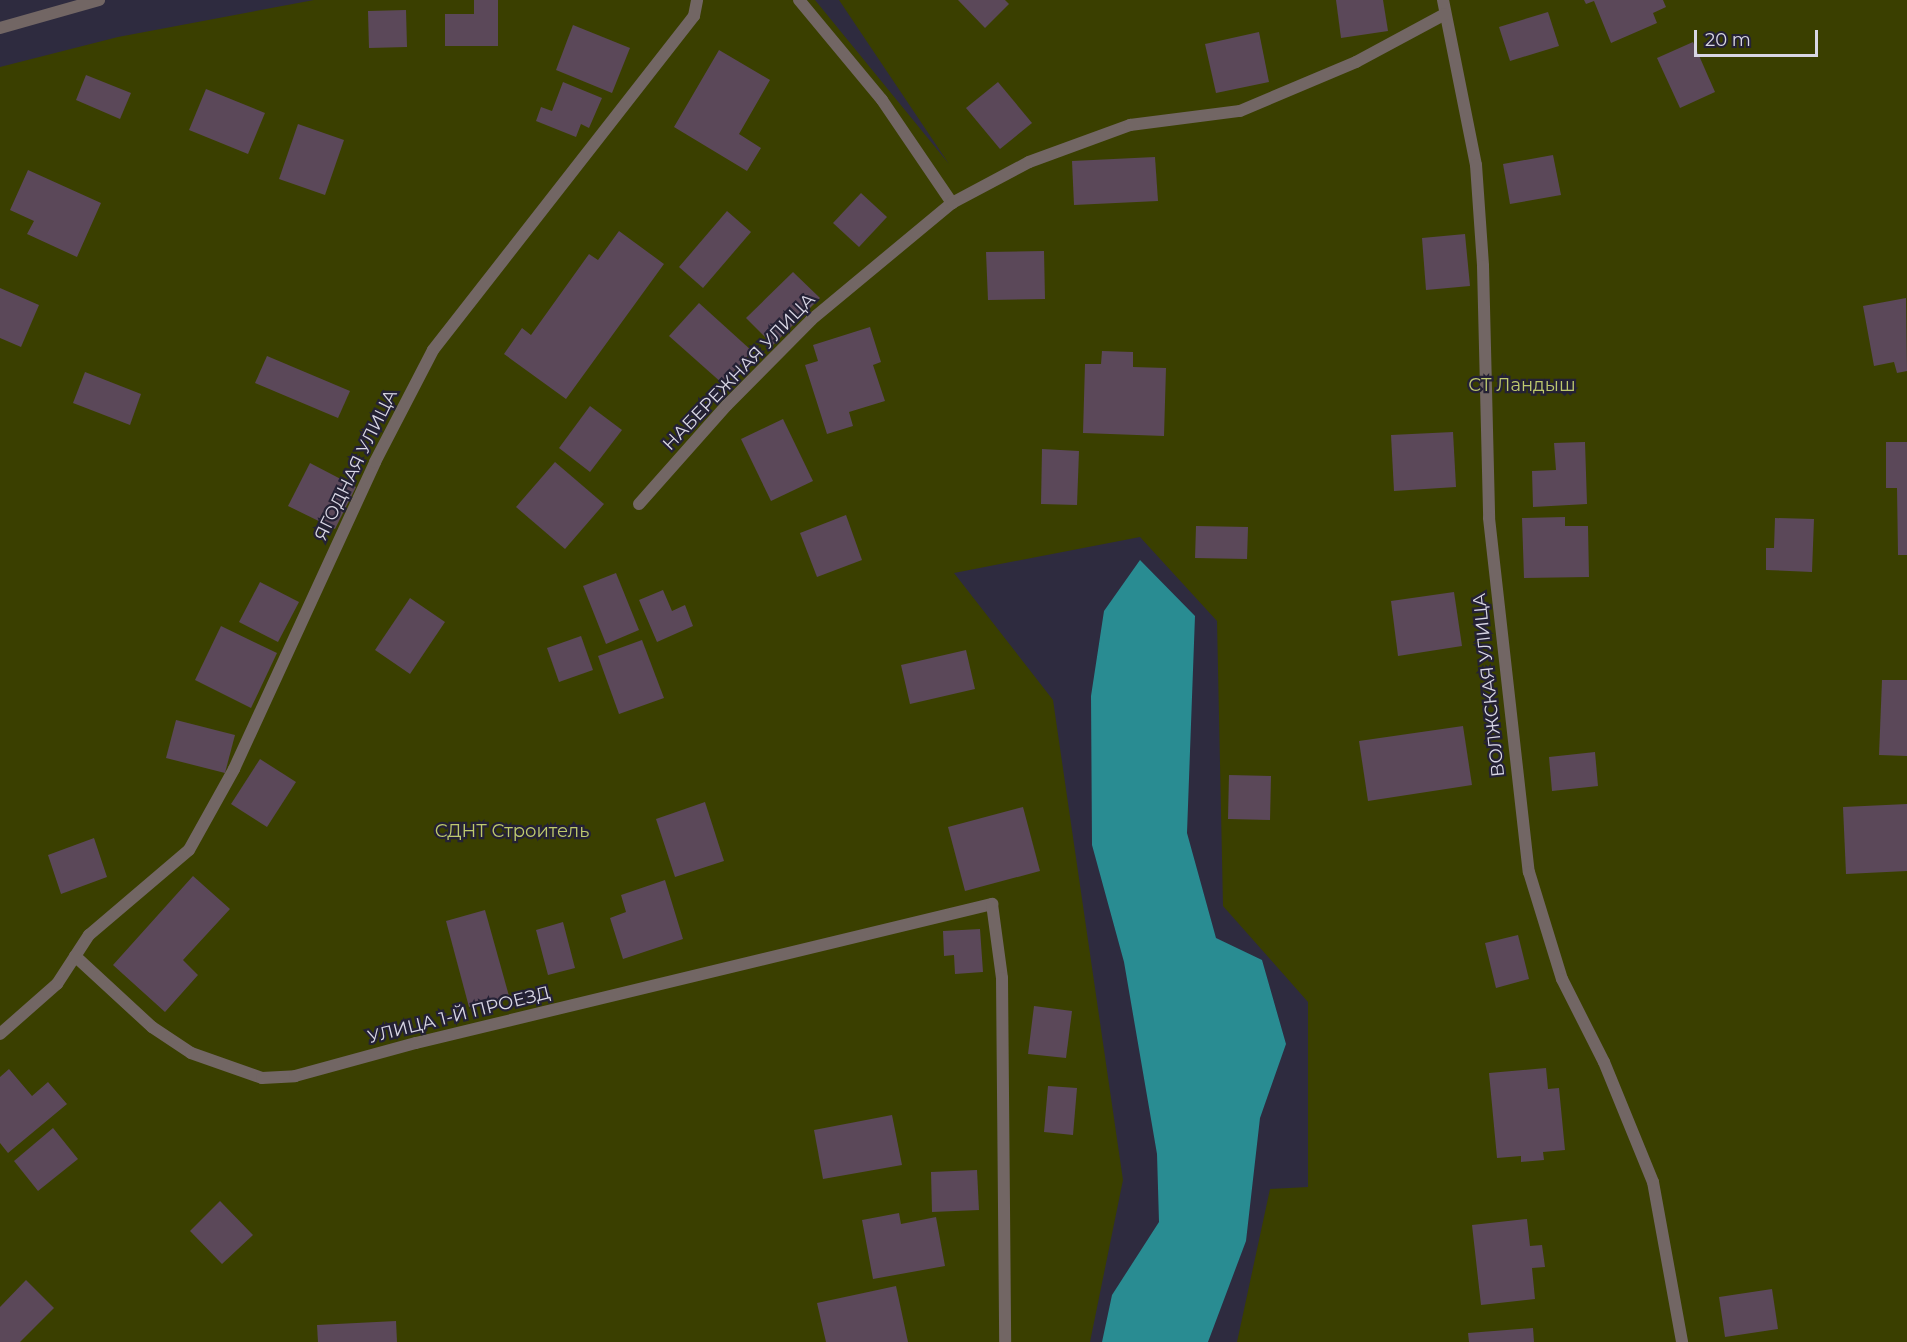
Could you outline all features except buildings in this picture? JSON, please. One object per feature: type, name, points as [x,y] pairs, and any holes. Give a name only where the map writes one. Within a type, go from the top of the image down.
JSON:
[{"type":"street","points":[[0,28],[99,0]]},
{"type":"street","name":"ЯГОДНАЯ УЛИЦА","points":[[75,956],[89,935],[189,850],[234,769],[375,462],[433,350],[694,16],[697,0]]},
{"type":"street","points":[[799,0],[882,100],[952,203]]},
{"type":"street","name":"ВОЛЖСКАЯ УЛИЦА","points":[[1443,0],[1476,165],[1483,266],[1489,518],[1529,872],[1562,979],[1604,1062],[1653,1182],[1682,1342]]},
{"type":"street","name":"НАБЕРЕЖНАЯ УЛИЦА","points":[[639,504],[727,405],[811,320],[952,203],[1029,162],[1130,125],[1240,111],[1356,62],[1445,14]]},
{"type":"street","name":"УЛИЦА 1-Й ПРОЕЗД","points":[[75,956],[152,1027],[191,1053],[262,1077],[295,1076],[427,1040],[992,904],[1002,978],[1005,1342]]},
{"type":"street","points":[[0,1034],[57,984],[75,956]]},
{"type":"green space","points":[[314,0],[815,0],[949,164],[839,0],[1907,0],[1907,1342],[1237,1342],[1270,1189],[1308,1187],[1308,1002],[1223,906],[1217,621],[1140,537],[954,573],[1053,700],[1123,1180],[1090,1342],[0,1342],[0,67],[118,37]]},
{"type":"shaded area","points":[[1140,560],[1195,616],[1187,833],[1216,938],[1262,960],[1286,1044],[1260,1118],[1246,1241],[1208,1342],[1102,1342],[1112,1295],[1159,1222],[1157,1154],[1124,962],[1092,845],[1091,696],[1104,611]]},
{"type":"park label","name":"СТ Ландыш","points":[[1522,385]]},
{"type":"park label","name":"СДНТ Строитель","points":[[512,831]]}]
